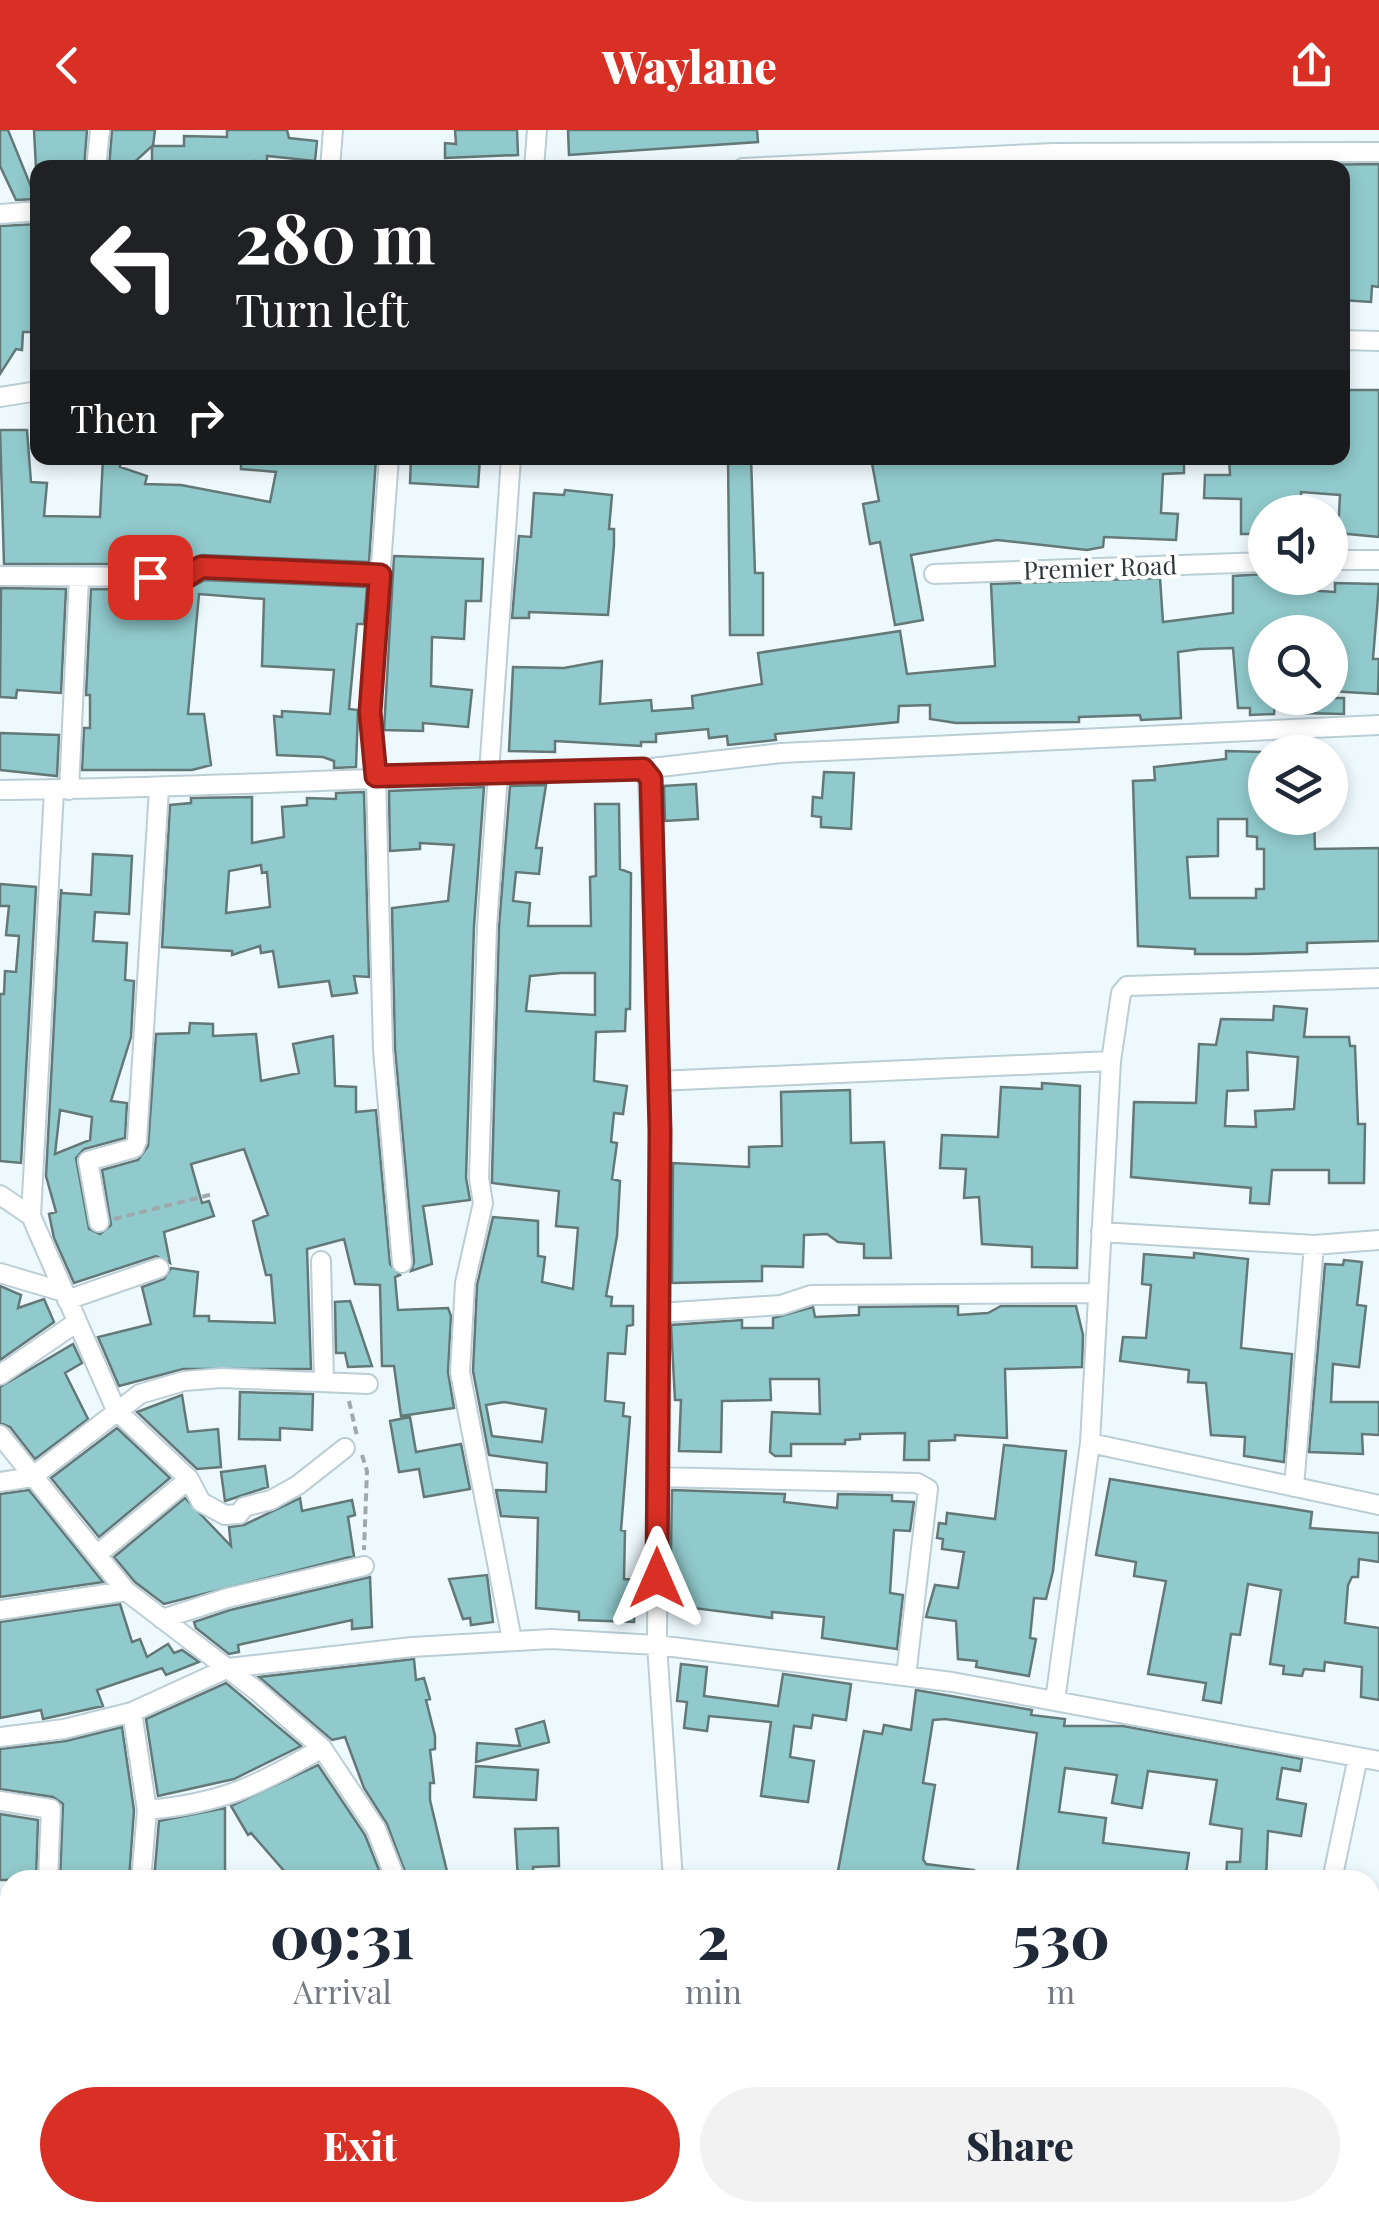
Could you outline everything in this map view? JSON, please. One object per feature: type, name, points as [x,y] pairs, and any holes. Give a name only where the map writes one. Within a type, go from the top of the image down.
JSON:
[{"type":"street","points":[[97,160],[100,130]]},
{"type":"street","points":[[331,160],[333,130]]},
{"type":"street","points":[[535,160],[537,130]]},
{"type":"street","points":[[921,160],[1054,154],[1379,152]]},
{"type":"street","points":[[0,214],[30,212]]},
{"type":"street","points":[[1350,340],[1379,341]]},
{"type":"street","points":[[0,396],[30,392]]},
{"type":"street","points":[[388,465],[370,712],[376,776],[383,1050],[402,1264]]},
{"type":"street","points":[[512,465],[487,944],[482,1203],[464,1283],[460,1372],[512,1640]]},
{"type":"street","points":[[1348,560],[1379,560]]},
{"type":"street","name":"Premier Road","points":[[934,574],[1248,563]]},
{"type":"street","points":[[0,576],[186,577],[201,567],[380,575]]},
{"type":"street","points":[[79,577],[31,1216],[116,1410],[188,1479],[201,1502],[225,1515],[238,1514],[244,1507],[272,1500],[298,1484],[345,1448]]},
{"type":"street","points":[[0,790],[160,789],[376,776],[643,769],[801,752],[1379,725]]},
{"type":"street","points":[[643,769],[651,779],[658,1082],[657,1645],[673,1870]]},
{"type":"street","points":[[100,1222],[88,1161],[134,1148],[137,1141],[160,789]]},
{"type":"street","points":[[1055,1701],[1090,1443],[1111,1061],[1119,1000],[1127,986],[1379,978]]},
{"type":"street","points":[[658,1082],[1111,1061]]},
{"type":"street","points":[[0,1195],[31,1216]]},
{"type":"street","points":[[1101,1232],[1314,1245],[1379,1240]]},
{"type":"street","points":[[1294,1487],[1314,1245]]},
{"type":"street","points":[[321,1261],[324,1380]]},
{"type":"street","points":[[0,1272],[66,1296],[159,1268]]},
{"type":"street","points":[[659,1313],[781,1305],[812,1296],[1098,1292]]},
{"type":"street","points":[[0,1375],[77,1322]]},
{"type":"street","points":[[0,1482],[32,1477],[140,1394],[184,1382],[324,1380],[368,1384]]},
{"type":"street","points":[[0,1435],[126,1591],[228,1668],[322,1748],[376,1829],[392,1870]]},
{"type":"street","points":[[1090,1443],[1379,1505]]},
{"type":"street","points":[[658,1478],[917,1483],[928,1489],[906,1676]]},
{"type":"street","points":[[99,1553],[188,1479]]},
{"type":"street","points":[[162,1619],[226,1598],[364,1566]]},
{"type":"street","points":[[0,1610],[126,1591]]},
{"type":"street","points":[[0,1737],[64,1729],[132,1712],[228,1668],[512,1640],[657,1645],[906,1676],[1379,1761]]},
{"type":"street","points":[[132,1712],[147,1810],[142,1870]]},
{"type":"street","points":[[147,1810],[202,1805],[251,1789],[322,1748]]},
{"type":"street","points":[[1334,1870],[1358,1757]]},
{"type":"street","points":[[0,1801],[51,1809],[48,1870]]},
{"type":"path","points":[[100,1222],[213,1194]]},
{"type":"path","points":[[344,1382],[367,1471],[364,1566]]},
{"type":"building","points":[[0,130],[8,130],[30,184],[30,199],[16,200],[0,166]]},
{"type":"building","points":[[34,130],[87,130],[85,160],[36,160]]},
{"type":"building","points":[[112,130],[155,130],[153,146],[184,146],[184,136],[227,137],[227,130],[287,130],[289,138],[317,141],[315,160],[267,156],[267,160],[152,160],[152,146],[137,160],[110,160]]},
{"type":"building","points":[[455,130],[517,130],[518,155],[445,158],[445,143],[456,144]]},
{"type":"building","points":[[568,130],[757,130],[758,142],[569,155]]},
{"type":"building","points":[[1350,164],[1379,164],[1379,287],[1372,286],[1371,302],[1350,301]]},
{"type":"building","points":[[30,224],[30,332],[23,332],[22,350],[16,349],[0,374],[0,226]]},
{"type":"building","points":[[1350,390],[1379,390],[1379,537],[1348,534],[1348,495],[1301,492],[1248,495],[1248,534],[1241,534],[1241,499],[1204,498],[1205,475],[1230,475],[1229,465],[1350,465]]},
{"type":"building","points":[[0,430],[27,430],[31,482],[47,483],[44,516],[100,517],[103,465],[120,465],[147,476],[145,484],[181,485],[270,502],[276,472],[241,469],[241,465],[376,465],[369,562],[202,555],[182,564],[4,564]]},
{"type":"building","points":[[411,465],[480,465],[478,487],[410,483]]},
{"type":"building","points":[[728,465],[751,465],[755,573],[763,573],[763,635],[730,635]]},
{"type":"building","points":[[872,465],[1184,465],[1184,473],[1163,474],[1161,513],[1178,514],[1176,540],[1104,537],[1103,547],[1087,550],[997,540],[911,555],[923,620],[895,625],[880,542],[870,544],[863,504],[879,501]]},
{"type":"building","points":[[565,490],[612,495],[609,529],[614,529],[614,545],[608,615],[529,612],[529,618],[512,618],[519,536],[531,537],[534,493],[564,495]]},
{"type":"building","points":[[394,556],[483,559],[481,601],[466,601],[464,639],[432,637],[431,686],[472,690],[468,727],[423,723],[423,731],[384,730]]},
{"type":"building","points":[[1248,575],[1248,595],[1348,595],[1348,583],[1379,584],[1373,659],[1379,659],[1378,694],[1348,692],[1348,615],[1248,615],[1248,708],[1238,708],[1233,648],[1199,649],[1178,652],[1181,718],[1141,720],[1140,715],[1079,717],[1079,722],[956,723],[930,719],[930,705],[899,706],[898,722],[775,734],[776,740],[728,745],[727,736],[709,738],[708,729],[656,734],[656,742],[641,742],[641,746],[555,741],[555,752],[509,751],[513,667],[564,668],[602,661],[600,704],[651,700],[652,711],[693,708],[692,696],[762,684],[758,653],[900,631],[907,674],[995,666],[991,584],[1160,578],[1163,622],[1233,613],[1233,576]]},
{"type":"building","points":[[205,580],[367,587],[364,624],[357,624],[349,709],[358,710],[356,767],[334,768],[334,761],[323,757],[277,755],[274,716],[282,717],[282,711],[330,714],[334,670],[262,666],[264,599],[199,594],[188,714],[204,714],[211,765],[192,770],[82,770],[84,728],[90,728],[90,695],[86,695],[91,589],[186,590]]},
{"type":"building","points":[[1,588],[66,589],[61,693],[17,690],[16,698],[0,697]]},
{"type":"building","points":[[0,733],[59,735],[57,776],[0,770]]},
{"type":"building","points":[[1226,751],[1248,752],[1248,835],[1315,835],[1315,849],[1379,848],[1379,941],[1307,943],[1307,952],[1248,954],[1195,954],[1195,949],[1138,946],[1133,781],[1155,780],[1154,767],[1226,759]],"holes":[[[1218,819],[1247,819],[1247,836],[1257,837],[1257,849],[1264,849],[1264,889],[1256,889],[1256,898],[1190,898],[1187,857],[1218,856]]]},
{"type":"building","points":[[824,772],[854,773],[851,829],[821,827],[821,817],[812,816],[813,797],[822,798]]},
{"type":"building","points":[[696,784],[698,819],[665,821],[664,786]]},
{"type":"building","points":[[546,785],[536,848],[542,848],[539,874],[516,872],[513,901],[530,903],[528,926],[591,926],[590,877],[596,876],[595,804],[619,804],[620,869],[631,873],[630,1009],[626,1009],[625,1031],[596,1032],[594,1081],[627,1086],[623,1114],[614,1113],[611,1142],[617,1143],[612,1179],[620,1181],[617,1236],[606,1296],[612,1297],[611,1306],[633,1306],[633,1325],[627,1326],[625,1354],[608,1353],[605,1401],[624,1403],[623,1416],[630,1417],[621,1530],[625,1531],[624,1579],[636,1580],[634,1622],[579,1620],[579,1612],[536,1608],[538,1518],[501,1516],[496,1490],[546,1492],[547,1463],[489,1455],[473,1371],[477,1285],[493,1217],[538,1221],[538,1256],[545,1257],[542,1282],[573,1289],[578,1228],[556,1226],[559,1191],[492,1183],[499,927],[510,786]],"holes":[[[595,973],[595,1015],[526,1011],[530,976]],[[504,1402],[546,1409],[542,1442],[492,1436],[486,1405]]]},
{"type":"building","points":[[484,787],[474,926],[466,1178],[470,1200],[423,1206],[432,1264],[411,1271],[414,1262],[395,1049],[392,908],[448,901],[454,845],[420,843],[420,849],[390,851],[389,791]]},
{"type":"building","points":[[364,792],[369,977],[354,976],[357,993],[332,996],[329,981],[279,987],[273,951],[261,953],[260,946],[232,955],[232,951],[162,947],[170,805],[191,803],[191,798],[252,797],[252,843],[284,837],[282,807],[307,805],[307,798],[336,799],[336,793]],"holes":[[[261,865],[262,873],[267,872],[270,907],[226,913],[229,871]]]},
{"type":"building","points":[[93,854],[132,856],[129,914],[95,912],[93,941],[127,943],[125,980],[134,981],[131,1037],[111,1101],[127,1103],[125,1138],[84,1149],[76,1158],[89,1229],[100,1234],[111,1225],[102,1170],[138,1160],[148,1146],[156,1034],[189,1033],[190,1023],[213,1024],[213,1036],[256,1034],[261,1081],[299,1073],[293,1044],[333,1036],[335,1086],[356,1087],[356,1112],[376,1110],[390,1264],[400,1275],[395,1277],[398,1310],[448,1308],[451,1316],[448,1372],[454,1408],[401,1416],[394,1366],[382,1366],[380,1285],[355,1284],[344,1239],[307,1249],[311,1369],[183,1369],[119,1386],[98,1337],[151,1324],[142,1287],[164,1279],[171,1268],[198,1272],[194,1316],[209,1316],[209,1321],[275,1323],[271,1275],[266,1275],[253,1221],[268,1215],[244,1149],[191,1164],[202,1203],[209,1201],[214,1216],[164,1232],[170,1263],[156,1256],[74,1283],[54,1238],[49,1214],[56,1212],[46,1176],[61,889],[62,893],[91,895]],"holes":[[[60,1110],[92,1117],[90,1140],[55,1154]]]},
{"type":"building","points":[[0,884],[36,887],[21,1163],[0,1161],[0,994],[4,994],[5,971],[16,972],[19,936],[6,935],[9,906],[0,906]]},
{"type":"building","points":[[1274,1006],[1307,1009],[1304,1037],[1349,1037],[1350,1046],[1355,1046],[1358,1124],[1365,1124],[1364,1183],[1329,1183],[1329,1170],[1272,1170],[1269,1204],[1250,1203],[1251,1188],[1131,1177],[1134,1102],[1196,1103],[1199,1044],[1216,1045],[1221,1019],[1273,1020]],"holes":[[[1247,1052],[1298,1057],[1294,1109],[1255,1111],[1256,1127],[1225,1126],[1227,1091],[1248,1090]]]},
{"type":"building","points":[[1042,1083],[1080,1086],[1077,1268],[1032,1267],[1032,1247],[982,1244],[979,1197],[964,1198],[966,1169],[940,1168],[942,1135],[998,1137],[1001,1087],[1042,1089]]},
{"type":"building","points":[[850,1090],[851,1143],[884,1142],[891,1258],[864,1258],[864,1244],[838,1242],[827,1234],[804,1235],[803,1267],[762,1266],[762,1281],[672,1283],[673,1163],[749,1167],[749,1147],[782,1146],[781,1092]]},
{"type":"building","points":[[1194,1253],[1248,1259],[1241,1348],[1292,1354],[1284,1462],[1244,1456],[1245,1437],[1211,1435],[1206,1383],[1188,1382],[1189,1370],[1120,1361],[1123,1337],[1146,1338],[1151,1285],[1142,1284],[1144,1254],[1194,1258]]},
{"type":"building","points":[[1344,1260],[1362,1262],[1357,1305],[1366,1306],[1359,1367],[1333,1364],[1331,1402],[1379,1402],[1379,1435],[1362,1434],[1363,1454],[1309,1452],[1325,1264],[1343,1265]]},
{"type":"building","points":[[0,1286],[21,1295],[18,1308],[44,1299],[54,1322],[0,1360]]},
{"type":"building","points":[[350,1301],[372,1366],[348,1367],[345,1353],[336,1353],[335,1302]]},
{"type":"building","points":[[958,1306],[958,1315],[988,1313],[1001,1306],[1076,1306],[1083,1335],[1082,1367],[1005,1369],[1007,1438],[955,1435],[955,1440],[929,1441],[929,1460],[904,1460],[905,1433],[860,1434],[860,1439],[845,1440],[845,1444],[791,1444],[791,1456],[775,1456],[770,1452],[772,1412],[820,1414],[819,1379],[770,1379],[771,1400],[722,1401],[721,1452],[679,1451],[681,1400],[675,1400],[671,1325],[742,1320],[742,1328],[773,1328],[773,1318],[813,1307],[815,1317],[859,1315],[859,1307]]},
{"type":"building","points":[[73,1344],[82,1363],[65,1373],[88,1419],[35,1459],[10,1427],[0,1423],[0,1387]]},
{"type":"building","points":[[240,1392],[313,1394],[312,1430],[280,1428],[280,1440],[239,1439]]},
{"type":"building","points":[[182,1395],[188,1432],[218,1429],[221,1467],[197,1469],[137,1412]]},
{"type":"building","points":[[410,1417],[416,1452],[461,1444],[470,1489],[424,1497],[419,1469],[399,1472],[390,1421]]},
{"type":"building","points":[[117,1428],[170,1478],[99,1537],[51,1478]]},
{"type":"building","points":[[1004,1445],[1066,1451],[1053,1571],[1046,1599],[1034,1598],[1030,1638],[1036,1639],[1029,1676],[976,1667],[977,1661],[958,1659],[956,1621],[926,1617],[935,1585],[958,1588],[964,1552],[942,1549],[943,1539],[937,1538],[939,1523],[946,1524],[947,1513],[995,1519]]},
{"type":"building","points":[[265,1466],[268,1487],[225,1501],[221,1472]]},
{"type":"building","points":[[1110,1479],[1312,1512],[1310,1528],[1379,1533],[1379,1562],[1359,1559],[1358,1577],[1352,1577],[1348,1585],[1345,1623],[1379,1628],[1379,1700],[1361,1697],[1362,1667],[1325,1662],[1324,1671],[1304,1669],[1302,1676],[1283,1674],[1284,1666],[1270,1664],[1281,1590],[1248,1584],[1240,1635],[1231,1634],[1221,1703],[1203,1700],[1206,1683],[1148,1674],[1166,1581],[1134,1576],[1136,1562],[1096,1555]]},
{"type":"building","points":[[29,1490],[103,1582],[0,1597],[0,1494]]},
{"type":"building","points":[[672,1490],[785,1494],[784,1502],[837,1508],[838,1494],[892,1495],[892,1501],[914,1502],[910,1531],[894,1530],[890,1593],[903,1595],[897,1649],[822,1638],[824,1617],[772,1612],[772,1618],[670,1605]]},
{"type":"building","points":[[185,1498],[231,1546],[229,1527],[244,1525],[300,1498],[302,1511],[352,1500],[355,1515],[348,1517],[354,1556],[164,1604],[135,1582],[114,1557]]},
{"type":"building","points":[[487,1575],[493,1622],[471,1625],[470,1618],[463,1619],[449,1579]]},
{"type":"building","points":[[370,1577],[372,1627],[352,1629],[352,1620],[238,1645],[239,1652],[229,1654],[196,1628],[194,1622],[230,1610]]},
{"type":"building","points":[[120,1604],[132,1642],[140,1639],[147,1657],[168,1644],[174,1653],[182,1650],[199,1662],[166,1675],[162,1668],[97,1690],[103,1706],[43,1719],[41,1710],[0,1718],[0,1622]]},
{"type":"building","points":[[414,1659],[416,1680],[424,1678],[430,1699],[426,1700],[435,1749],[430,1750],[434,1783],[430,1783],[430,1800],[447,1870],[404,1870],[387,1824],[364,1788],[345,1737],[332,1740],[259,1677]]},
{"type":"building","points":[[681,1664],[707,1667],[704,1696],[778,1706],[783,1674],[851,1684],[846,1720],[813,1715],[811,1728],[794,1726],[790,1757],[814,1761],[808,1802],[761,1796],[771,1722],[709,1716],[707,1731],[684,1728],[687,1702],[677,1701]]},
{"type":"building","points":[[226,1683],[301,1746],[234,1779],[158,1796],[146,1719]]},
{"type":"building","points":[[916,1690],[1032,1710],[1031,1715],[1065,1719],[1064,1726],[1123,1726],[1302,1759],[1300,1771],[1282,1768],[1277,1799],[1306,1804],[1301,1836],[1268,1831],[1266,1870],[1227,1870],[1227,1862],[1240,1862],[1242,1829],[1210,1824],[1217,1780],[1148,1771],[1142,1808],[1112,1803],[1117,1775],[1065,1768],[1059,1812],[1106,1818],[1103,1843],[1189,1853],[1186,1870],[1017,1870],[1037,1733],[945,1719],[933,1720],[923,1783],[935,1785],[923,1859],[926,1864],[974,1870],[838,1870],[864,1731],[882,1734],[884,1725],[911,1730]]},
{"type":"building","points":[[544,1721],[549,1742],[476,1762],[477,1743],[520,1746],[516,1729]]},
{"type":"building","points":[[122,1727],[134,1810],[130,1870],[60,1870],[63,1804],[53,1797],[0,1789],[0,1749],[66,1741]]},
{"type":"building","points":[[318,1765],[365,1835],[379,1870],[283,1870],[251,1833],[248,1835],[231,1806]]},
{"type":"building","points":[[476,1766],[538,1770],[536,1800],[474,1797]]},
{"type":"building","points":[[225,1808],[225,1870],[155,1870],[159,1821]]},
{"type":"building","points":[[0,1814],[38,1820],[36,1870],[0,1870]]},
{"type":"building","points":[[558,1828],[559,1866],[517,1870],[515,1829]]},
{"type":"route","points":[[150,577],[186,577],[201,567],[380,575],[370,712],[376,776],[643,769],[651,779],[660,1131],[657,1578]]}]
